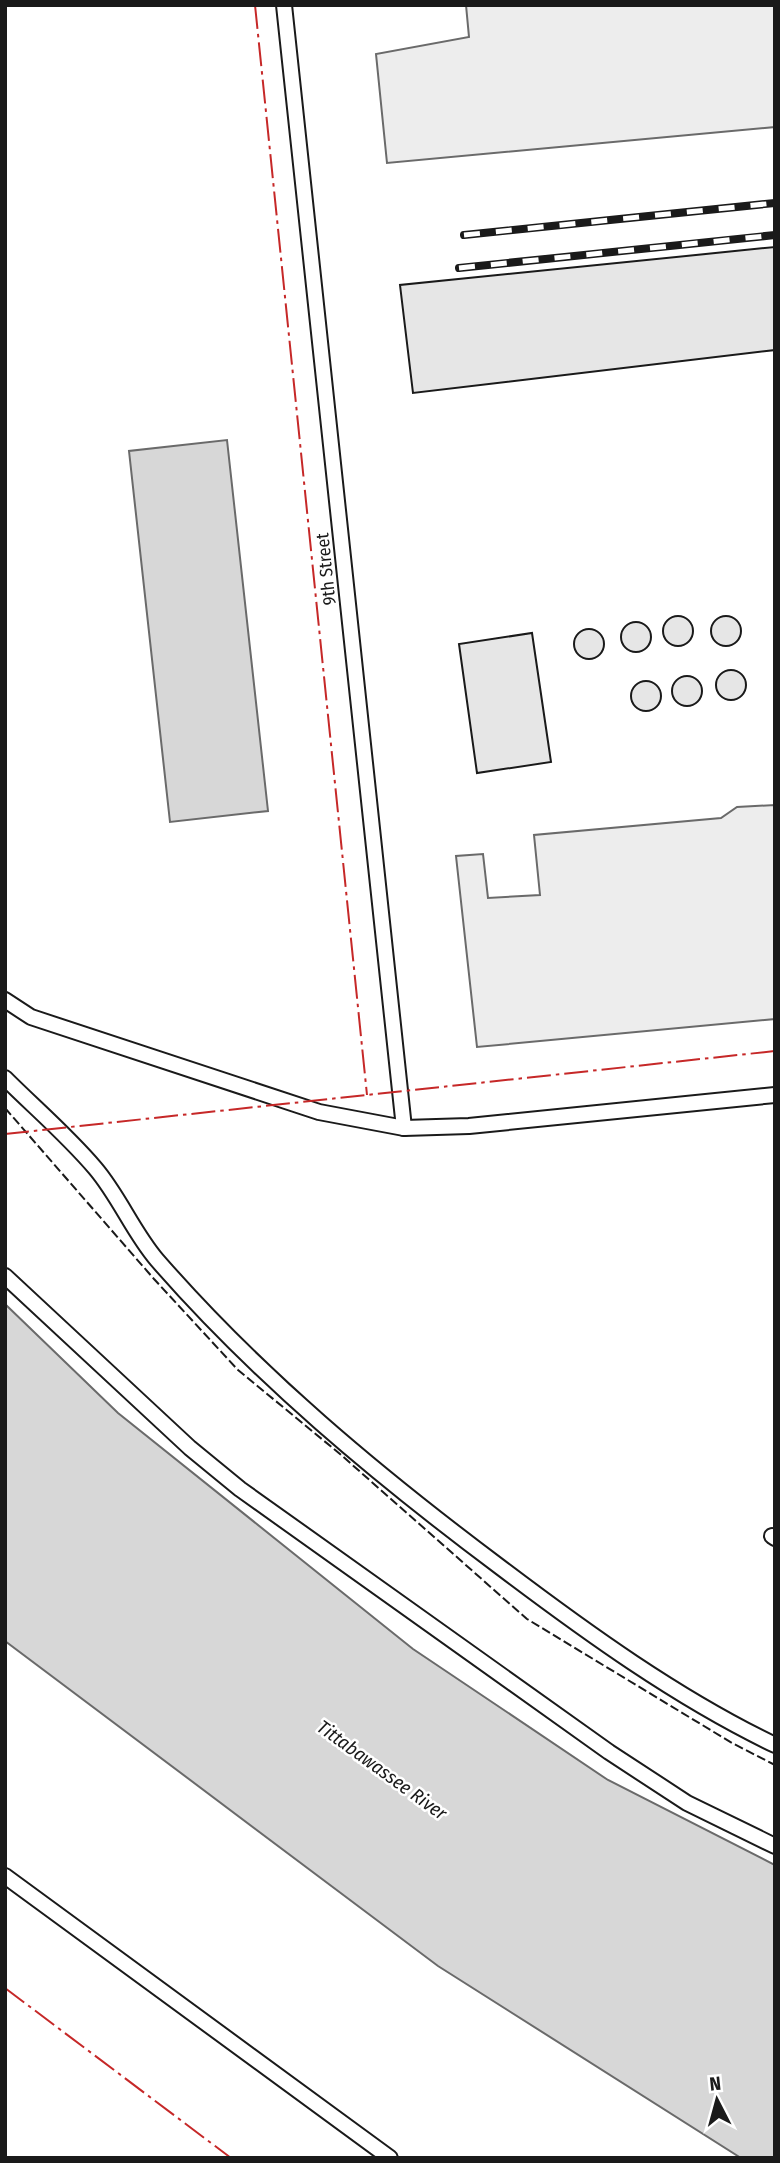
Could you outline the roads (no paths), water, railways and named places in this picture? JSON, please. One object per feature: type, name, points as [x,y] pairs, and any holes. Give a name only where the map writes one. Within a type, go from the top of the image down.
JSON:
[{"type":"lane","name":"9th Street","points":[[284,5],[404,1128]]},
{"type":"lane","points":[[5,1000],[31,1017],[319,1111],[404,1128],[469,1126],[775,1095]]},
{"type":"lane","points":[[5,1078],[96,1169],[155,1258],[258,1366],[348,1447],[443,1524],[561,1613],[664,1682],[775,1745]]},
{"type":"lane","points":[[5,1276],[190,1448],[240,1489],[609,1752],[687,1803],[775,1846]]},
{"type":"lane","points":[[5,1876],[390,2158]]},
{"type":"water","points":[[227,440],[268,811],[170,822],[129,451]]},
{"type":"water","name":"Tittabawassee River","points":[[5,1304],[118,1413],[413,1649],[608,1780],[775,1865],[775,2158],[741,2158],[438,1966],[5,1641]]},
{"type":"railway","points":[[464,235],[775,203]]},
{"type":"railway","points":[[459,268],[775,235]]}]
